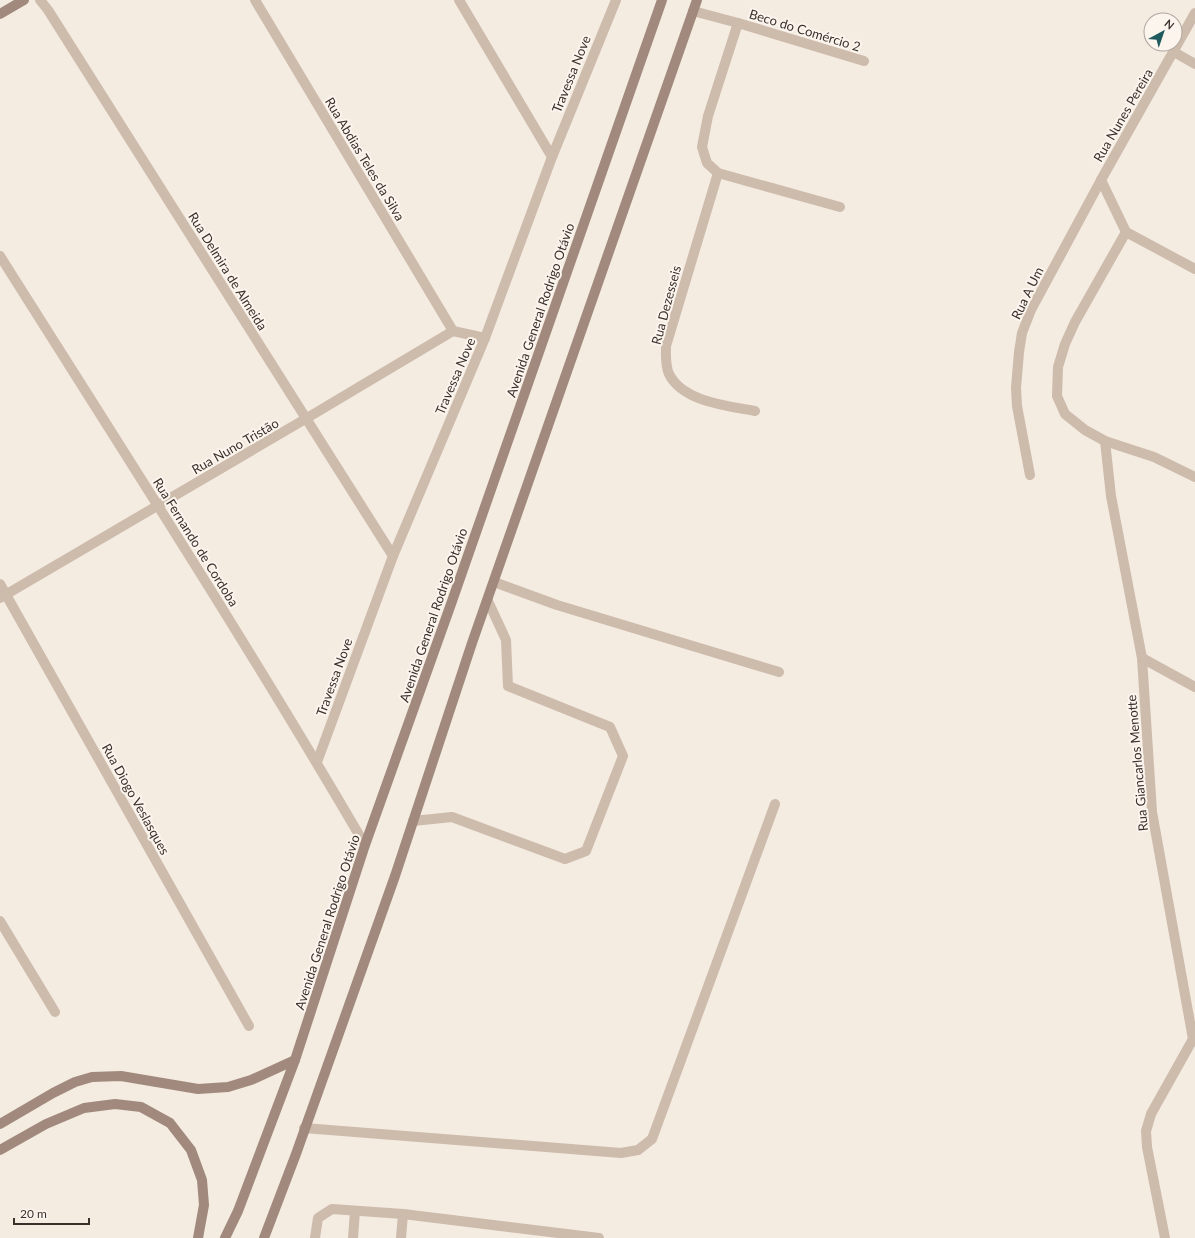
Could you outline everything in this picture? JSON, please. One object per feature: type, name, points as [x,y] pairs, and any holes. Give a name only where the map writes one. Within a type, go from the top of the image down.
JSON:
[{"type":"main road","points":[[0,14],[24,0]]},
{"type":"main road","name":"Avenida General Rodrigo Otávio","points":[[225,1238],[238,1211],[295,1060],[365,845],[451,604],[662,0]]},
{"type":"main road","points":[[264,1238],[296,1154],[395,876],[472,643],[488,601],[697,0]]},
{"type":"main road","points":[[0,1124],[52,1093],[75,1082],[92,1077],[121,1076],[198,1089],[228,1087],[251,1080],[295,1060]]},
{"type":"main road","points":[[0,1150],[46,1124],[84,1108],[115,1104],[142,1107],[170,1123],[191,1150],[202,1180],[204,1205],[198,1238]]},
{"type":"street","name":"Rua Delmira de Almeida","points":[[40,0],[48,10],[393,556]]},
{"type":"street","name":"Rua Abdias Teles da Silva","points":[[255,0],[453,331]]},
{"type":"street","points":[[458,0],[552,157]]},
{"type":"street","name":"Travessa Nove","points":[[316,762],[393,556],[485,338],[552,157],[616,0]]},
{"type":"street","name":"Beco do Comércio 2","points":[[693,11],[864,61]]},
{"type":"street","name":"Rua Nunes Pereira","points":[[1183,35],[1195,13]]},
{"type":"street","points":[[738,23],[708,116],[702,147],[707,163],[718,173],[840,207]]},
{"type":"street","points":[[1174,52],[1195,64]]},
{"type":"street","name":"Rua Nunes Pereira","points":[[1126,232],[1101,180],[1174,52]]},
{"type":"street","name":"Rua Dezesseis","points":[[718,173],[666,346],[666,363],[669,374],[678,387],[698,398],[704,401],[755,411]]},
{"type":"street","name":"Rua A Um","points":[[1030,475],[1017,406],[1016,388],[1022,333],[1030,310],[1101,180]]},
{"type":"street","points":[[1195,269],[1126,232],[1075,322],[1065,344],[1058,367],[1057,396],[1065,414],[1086,430],[1105,441],[1154,457],[1195,477]]},
{"type":"street","name":"Rua Fernando de Cordoba","points":[[0,256],[158,506],[316,762],[365,845]]},
{"type":"street","name":"Rua Nuno Tristão","points":[[3,596],[453,331]]},
{"type":"street","points":[[453,331],[485,338]]},
{"type":"street","name":"Rua Giancarlos Menotte","points":[[1105,441],[1111,496],[1142,658],[1152,812],[1194,1037],[1151,1114],[1146,1131],[1147,1146],[1165,1238]]},
{"type":"street","points":[[494,582],[556,605],[778,672]]},
{"type":"street","name":"Rua Diogo Veslasques","points":[[0,584],[3,596],[249,1026]]},
{"type":"street","points":[[413,821],[452,817],[565,859],[586,851],[623,756],[610,727],[508,686],[506,640],[488,601]]},
{"type":"street","points":[[1142,658],[1195,687]]},
{"type":"street","points":[[304,1128],[621,1153],[638,1150],[652,1139],[775,804]]},
{"type":"street","points":[[0,921],[55,1012]]},
{"type":"street","points":[[315,1238],[318,1218],[332,1209],[403,1214],[599,1238]]},
{"type":"street","points":[[353,1238],[355,1211]]},
{"type":"street","points":[[401,1238],[403,1214]]}]
